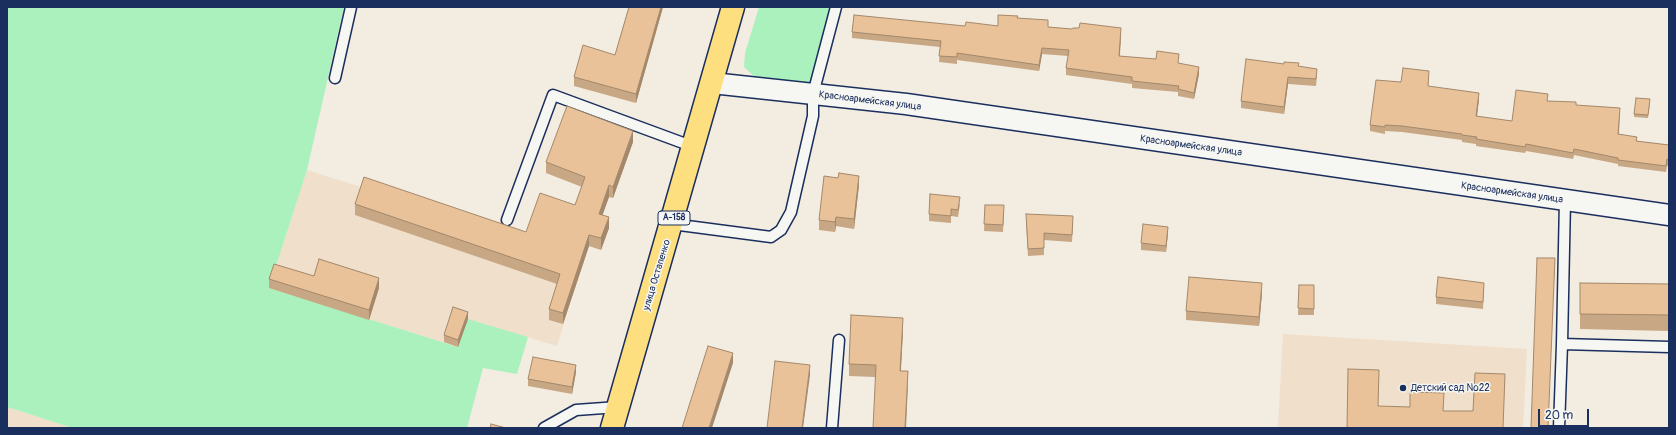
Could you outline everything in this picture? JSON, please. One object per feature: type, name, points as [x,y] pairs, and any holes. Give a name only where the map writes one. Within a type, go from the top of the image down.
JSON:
[{"type":"main road","name":"улица Остапенко","points":[[612,428],[672,224],[733,7]]},
{"type":"street","name":"Красноармейская улица","points":[[712,83],[906,104],[1669,216]]},
{"type":"lane","points":[[335,78],[350,7]]},
{"type":"lane","points":[[672,224],[764,237],[770,237],[781,230],[791,212],[813,116],[813,94],[836,7]]},
{"type":"lane","points":[[507,220],[553,95],[694,147]]},
{"type":"lane","points":[[1560,428],[1565,200]]},
{"type":"lane","points":[[832,428],[840,340]]},
{"type":"lane","points":[[1562,344],[1669,347]]},
{"type":"lane","points":[[544,428],[576,410],[618,407]]},
{"type":"shaded area","points":[[307,170],[364,188],[574,290],[557,346],[468,319],[458,347],[269,288]]},
{"type":"shaded area","name":"Детский сад №22","points":[[1283,334],[1527,349],[1523,428],[1278,428]]},
{"type":"shaded area","points":[[7,407],[73,428],[7,428]]},
{"type":"green space","points":[[7,7],[344,7],[307,170],[269,288],[458,347],[468,319],[528,337],[517,374],[483,368],[467,428],[73,428],[7,407]]},
{"type":"green space","points":[[759,7],[834,7],[816,84],[756,78],[744,67],[745,53]]},
{"type":"building","points":[[629,7],[661,7],[636,94],[574,77],[583,45],[615,55]]},
{"type":"building","points":[[854,15],[965,26],[966,22],[998,26],[998,15],[1048,20],[1048,27],[1072,29],[1079,28],[1080,23],[1121,28],[1119,56],[1156,59],[1157,51],[1179,54],[1178,63],[1199,67],[1194,93],[1178,89],[1179,86],[1132,81],[1132,77],[1066,68],[1069,50],[1042,48],[1039,65],[957,53],[957,57],[939,56],[941,41],[852,32]]},
{"type":"building","points":[[1246,59],[1284,64],[1284,62],[1299,63],[1298,66],[1317,69],[1316,79],[1288,77],[1284,107],[1241,101]]},
{"type":"building","points":[[1403,68],[1429,71],[1428,86],[1479,93],[1476,116],[1512,121],[1516,90],[1548,94],[1547,101],[1576,102],[1576,105],[1620,108],[1618,134],[1637,137],[1636,141],[1669,145],[1669,160],[1667,159],[1666,166],[1618,160],[1618,158],[1574,149],[1573,153],[1526,144],[1525,147],[1476,139],[1477,137],[1462,134],[1402,126],[1385,125],[1385,127],[1370,125],[1376,80],[1401,82]]},
{"type":"building","points":[[1636,98],[1650,99],[1648,115],[1634,114]]},
{"type":"building","points":[[567,106],[633,131],[613,187],[609,185],[599,214],[609,217],[601,238],[589,235],[563,313],[549,309],[560,274],[355,204],[364,177],[526,232],[540,193],[575,205],[585,177],[546,162]]},
{"type":"building","points":[[839,173],[859,176],[854,219],[836,217],[835,222],[819,220],[824,176],[838,178]]},
{"type":"building","points":[[930,194],[960,197],[958,210],[951,209],[951,216],[929,214]]},
{"type":"building","points":[[985,205],[1004,205],[1003,225],[984,224]]},
{"type":"building","points":[[1026,214],[1073,216],[1072,235],[1044,233],[1044,248],[1028,249]]},
{"type":"building","points":[[1143,224],[1168,227],[1166,246],[1141,243]]},
{"type":"building","points":[[1537,258],[1555,258],[1548,428],[1531,428]]},
{"type":"building","points":[[319,259],[379,278],[369,310],[269,279],[274,264],[314,276]]},
{"type":"building","points":[[1189,277],[1262,283],[1259,317],[1186,311]]},
{"type":"building","points":[[1438,277],[1484,283],[1483,302],[1436,297]]},
{"type":"building","points":[[1580,283],[1669,284],[1669,315],[1580,314]]},
{"type":"building","points":[[1299,285],[1314,285],[1314,309],[1298,308]]},
{"type":"building","points":[[453,307],[468,312],[458,340],[444,335]]},
{"type":"building","points":[[851,315],[903,318],[900,371],[908,371],[905,428],[873,428],[876,365],[849,364]]},
{"type":"building","points":[[708,346],[733,353],[709,428],[682,428]]},
{"type":"building","points":[[533,357],[576,365],[572,387],[528,379]]},
{"type":"building","points":[[775,361],[810,365],[802,428],[767,428]]},
{"type":"building","points":[[1348,369],[1379,370],[1378,406],[1410,407],[1410,392],[1444,393],[1443,411],[1473,411],[1475,373],[1505,374],[1503,428],[1347,428]]},
{"type":"building","points":[[491,424],[506,428],[490,428]]},
{"type":"place","name":"Детский сад №22","points":[[1403,388]]}]
